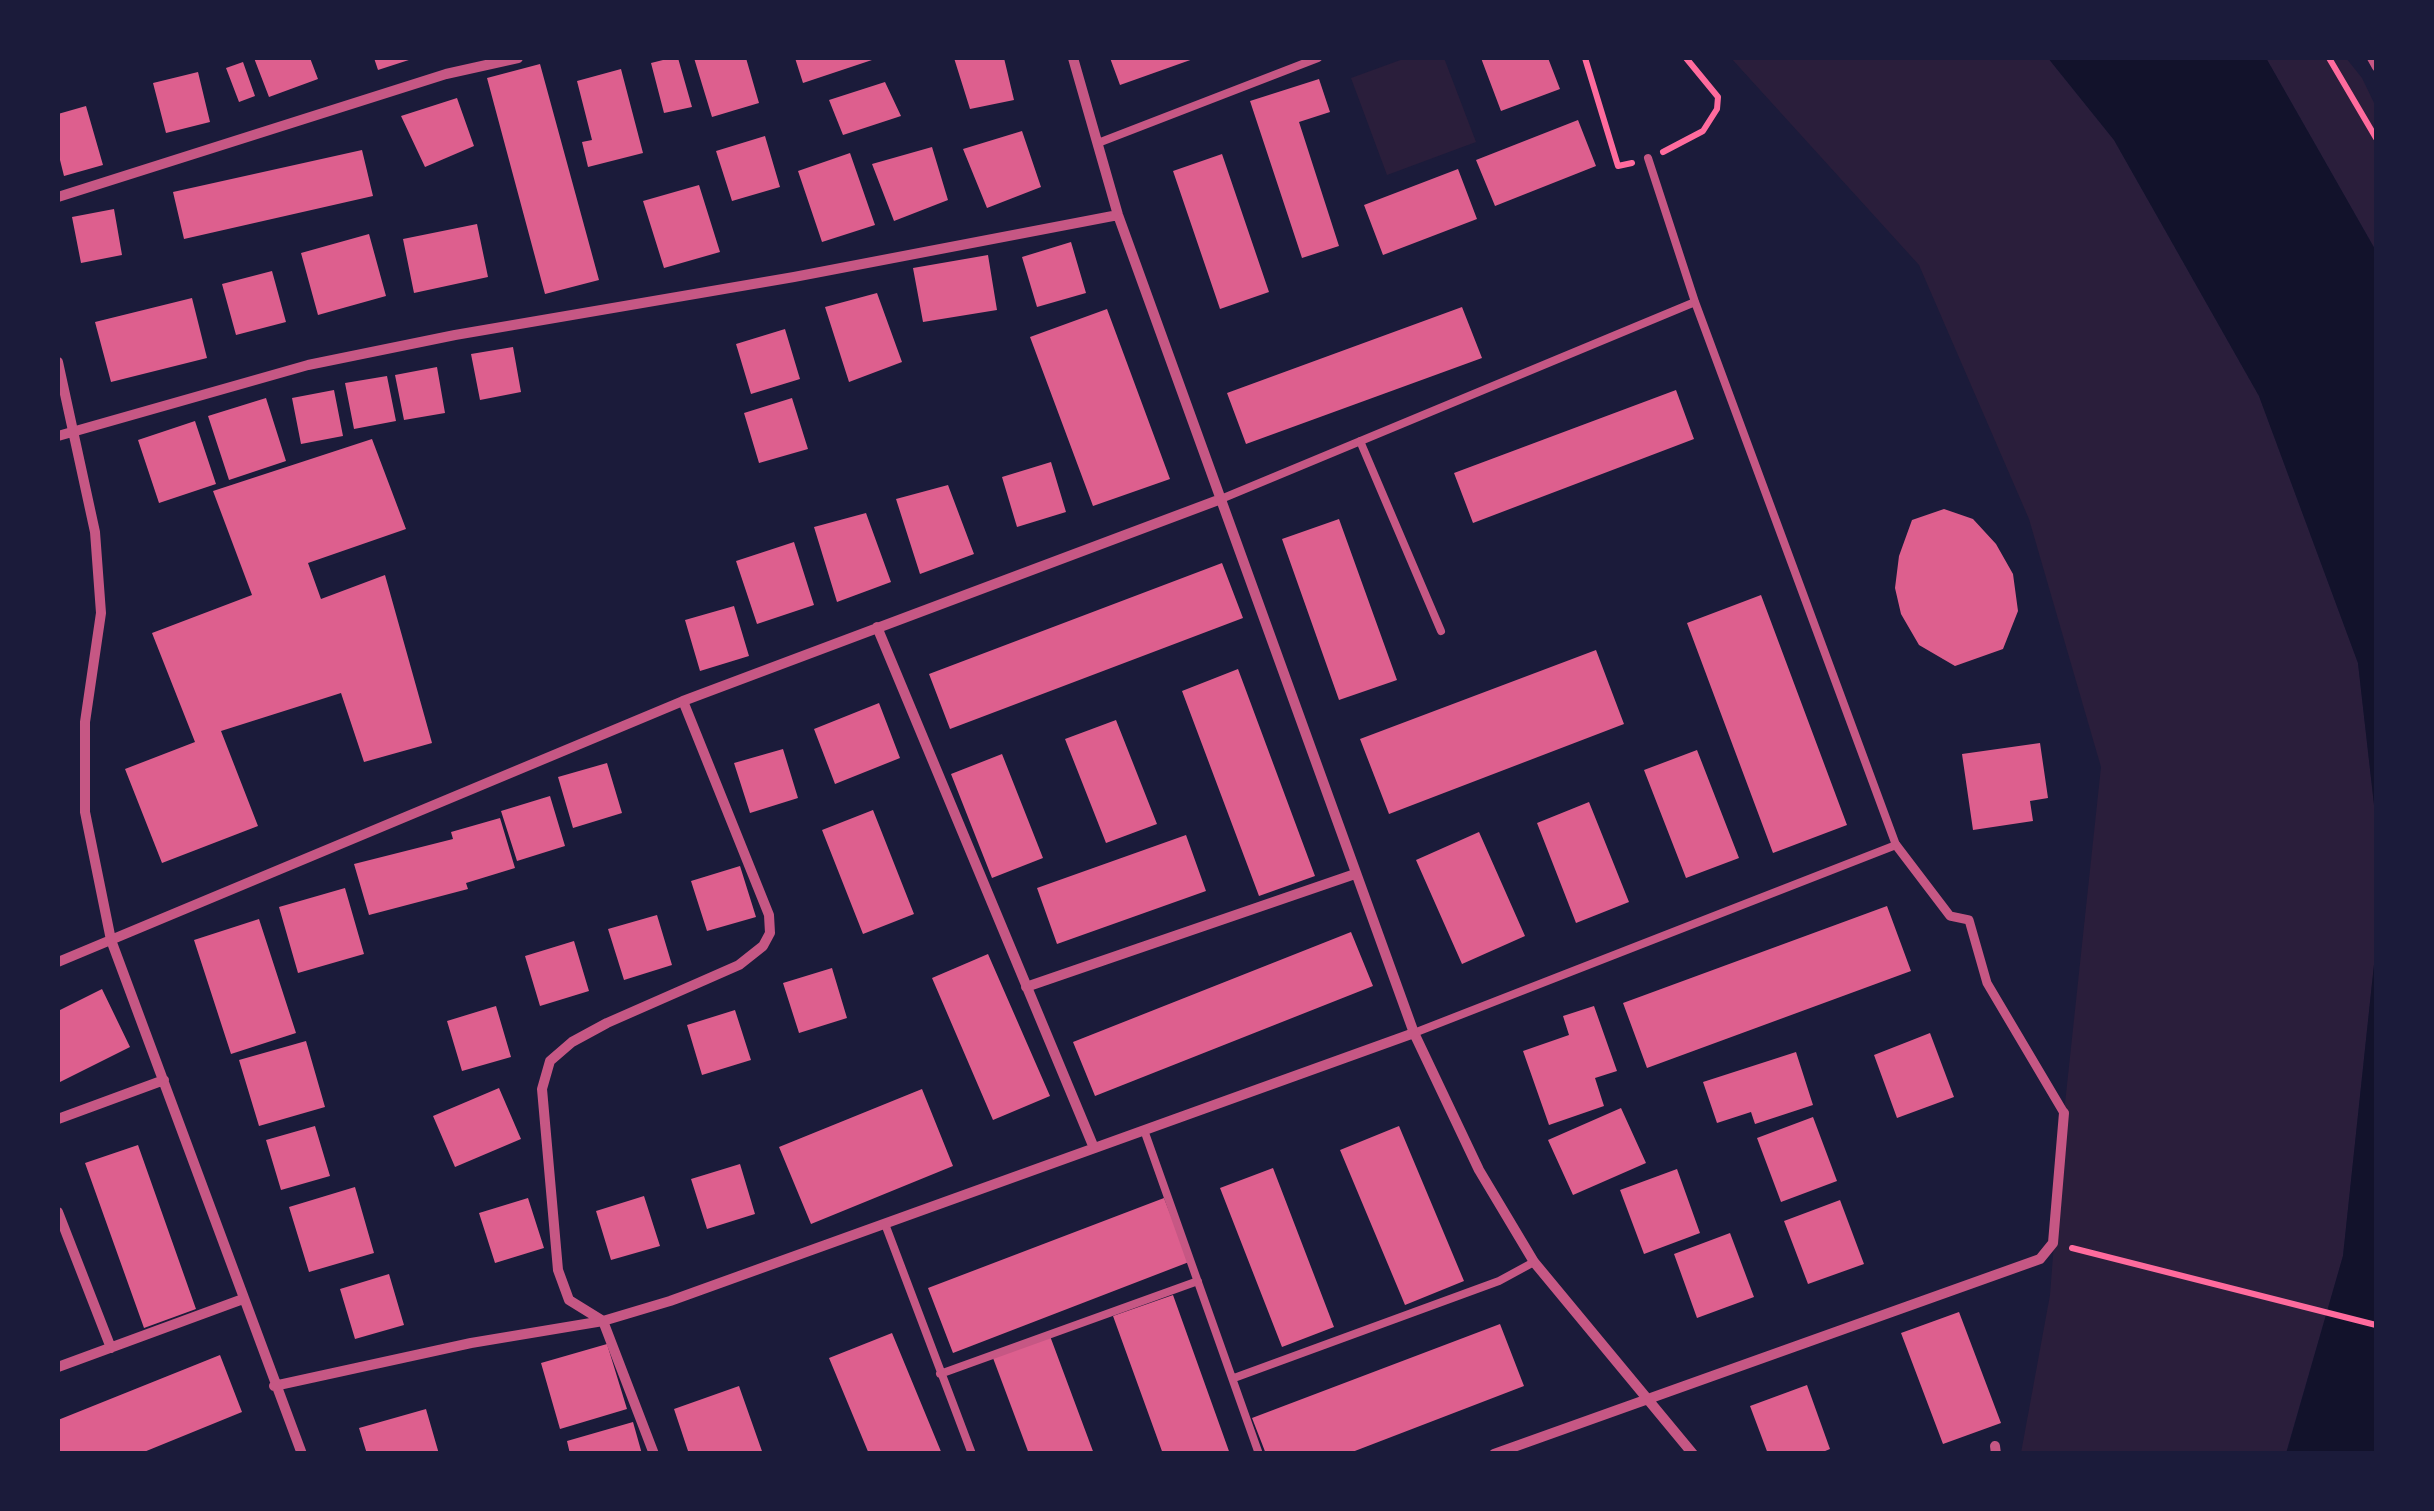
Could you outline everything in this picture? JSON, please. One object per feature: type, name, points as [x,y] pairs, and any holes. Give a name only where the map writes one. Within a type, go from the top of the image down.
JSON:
[{"type":"street","points":[[58,197],[446,74],[518,58]]},
{"type":"street","points":[[1073,58],[1118,215],[1414,1033],[1480,1170],[1534,1262],[1694,1454]]},
{"type":"street","points":[[58,436],[345,358],[455,335],[794,278],[1118,215]]},
{"type":"street","points":[[58,362],[95,532],[101,613],[84,722],[86,812],[111,940],[300,1453]]},
{"type":"street","points":[[58,962],[683,701],[1221,499]]},
{"type":"street","points":[[877,627],[1094,1148]]},
{"type":"street","points":[[654,1454],[603,1321],[570,1300],[558,1270],[542,1089],[550,1061],[572,1042],[607,1022],[739,965],[763,946],[770,933],[769,915],[683,701]]},
{"type":"street","points":[[1494,1454],[2023,1266],[2040,1259],[2053,1243],[2064,1113],[1987,983],[1969,920],[1950,916],[1896,845]]},
{"type":"street","points":[[1026,987],[1355,874]]},
{"type":"street","points":[[274,1386],[470,1343],[603,1321],[670,1301],[1414,1033]]},
{"type":"street","points":[[58,1119],[164,1080]]},
{"type":"street","points":[[58,1212],[111,1348]]},
{"type":"street","points":[[58,1367],[243,1299]]},
{"type":"lane","points":[[1098,142],[1318,58]]},
{"type":"lane","points":[[2371,58],[2376,68]]},
{"type":"lane","points":[[1414,1033],[1896,845],[1695,302],[1648,158]]},
{"type":"lane","points":[[1221,499],[1695,302]]},
{"type":"lane","points":[[1360,441],[1441,631]]},
{"type":"lane","points":[[1144,1130],[1259,1454]]},
{"type":"lane","points":[[885,1224],[972,1454]]},
{"type":"lane","points":[[1234,1378],[1500,1281],[1534,1262]]},
{"type":"lane","points":[[940,1374],[1198,1281]]},
{"type":"path","points":[[1585,58],[1618,166],[1648,158],[1704,131],[1717,110],[1718,97],[1686,58]]},
{"type":"path","points":[[2329,58],[2376,138]]},
{"type":"path","points":[[2053,1243],[2376,1325]]},
{"type":"shaded area","points":[[1406,58],[1444,58],[1476,142],[1387,175],[1351,78]]},
{"type":"shaded area","points":[[1731,58],[2048,58],[2114,140],[2259,396],[2358,663],[2376,822],[2376,946],[2343,1256],[2286,1453],[2021,1453],[2050,1295],[2064,1113],[2101,767],[2029,519],[1919,265]]},
{"type":"shaded area","points":[[2048,58],[2266,58],[2376,251],[2376,822],[2358,663],[2259,396],[2114,140]]},
{"type":"shaded area","points":[[2266,58],[2346,58],[2362,78],[2376,107],[2376,251]]},
{"type":"shaded area","points":[[2376,946],[2376,1453],[2286,1454],[2343,1256]]},
{"type":"building","points":[[254,58],[310,58],[318,79],[269,97]]},
{"type":"building","points":[[374,58],[415,58],[378,70]]},
{"type":"building","points":[[678,58],[692,107],[664,113],[651,63]]},
{"type":"building","points":[[694,58],[746,58],[759,103],[712,117]]},
{"type":"building","points":[[795,58],[878,58],[803,83]]},
{"type":"building","points":[[954,58],[1004,58],[1014,100],[970,109]]},
{"type":"building","points":[[1110,58],[1196,58],[1120,85]]},
{"type":"building","points":[[1481,58],[1548,58],[1560,89],[1501,111]]},
{"type":"building","points":[[243,62],[255,96],[239,102],[226,68]]},
{"type":"building","points":[[540,64],[599,280],[545,294],[487,78]]},
{"type":"building","points":[[621,69],[643,153],[588,167],[582,142],[592,140],[577,81]]},
{"type":"building","points":[[198,72],[210,122],[166,133],[153,83]]},
{"type":"building","points":[[1319,79],[1330,112],[1299,122],[1339,246],[1302,258],[1250,101]]},
{"type":"building","points":[[885,82],[901,116],[843,135],[829,100]]},
{"type":"building","points":[[457,98],[474,146],[425,167],[401,116]]},
{"type":"building","points":[[86,106],[103,165],[64,176],[58,152],[58,114]]},
{"type":"building","points":[[1578,120],[1596,166],[1495,206],[1476,160]]},
{"type":"building","points":[[1022,131],[1041,187],[987,208],[963,149]]},
{"type":"building","points":[[765,136],[780,187],[732,201],[716,151]]},
{"type":"building","points":[[932,147],[948,200],[894,221],[872,164]]},
{"type":"building","points":[[362,150],[373,196],[184,239],[173,192]]},
{"type":"building","points":[[850,153],[875,225],[822,242],[798,171]]},
{"type":"building","points":[[1222,154],[1269,292],[1220,309],[1173,171]]},
{"type":"building","points":[[1458,169],[1477,219],[1383,255],[1364,205]]},
{"type":"building","points":[[699,185],[720,252],[664,268],[643,201]]},
{"type":"building","points":[[114,209],[122,255],[81,263],[72,217]]},
{"type":"building","points":[[477,224],[488,277],[414,293],[403,239]]},
{"type":"building","points":[[369,234],[386,296],[318,315],[301,253]]},
{"type":"building","points":[[1071,242],[1086,293],[1037,307],[1022,257]]},
{"type":"building","points":[[988,255],[997,310],[923,322],[913,268]]},
{"type":"building","points":[[272,271],[286,322],[236,335],[222,284]]},
{"type":"building","points":[[877,293],[902,362],[849,382],[825,307]]},
{"type":"building","points":[[192,298],[207,358],[111,382],[95,322]]},
{"type":"building","points":[[1462,307],[1482,358],[1246,444],[1227,393]]},
{"type":"building","points":[[1107,309],[1170,479],[1093,506],[1030,337]]},
{"type":"building","points":[[785,329],[800,379],[751,394],[736,344]]},
{"type":"building","points":[[513,347],[521,392],[480,400],[471,354]]},
{"type":"building","points":[[437,367],[445,413],[404,420],[395,375]]},
{"type":"building","points":[[387,376],[396,421],[354,429],[345,383]]},
{"type":"building","points":[[334,390],[343,436],[301,444],[292,398]]},
{"type":"building","points":[[1676,390],[1694,439],[1473,523],[1454,473]]},
{"type":"building","points":[[266,398],[286,461],[229,480],[208,416]]},
{"type":"building","points":[[792,398],[808,449],[759,463],[744,413]]},
{"type":"building","points":[[195,421],[216,484],[159,503],[138,440]]},
{"type":"building","points":[[372,439],[406,529],[308,563],[321,599],[385,575],[432,743],[364,762],[341,693],[221,731],[258,826],[162,863],[125,769],[195,742],[152,633],[252,595],[213,491]]},
{"type":"building","points":[[1051,462],[1066,512],[1017,527],[1002,477]]},
{"type":"building","points":[[948,485],[974,554],[920,574],[896,499]]},
{"type":"building","points":[[1944,509],[1973,519],[1996,544],[2013,574],[2018,611],[2003,649],[1955,666],[1919,645],[1901,614],[1895,588],[1899,556],[1912,520]]},
{"type":"building","points":[[866,513],[891,582],[837,602],[814,527]]},
{"type":"building","points":[[1339,519],[1397,680],[1339,700],[1282,539]]},
{"type":"building","points":[[794,542],[814,605],[757,624],[736,561]]},
{"type":"building","points":[[1222,563],[1243,618],[950,729],[929,674]]},
{"type":"building","points":[[1761,595],[1847,825],[1773,853],[1687,623]]},
{"type":"building","points":[[734,606],[749,656],[700,671],[685,620]]},
{"type":"building","points":[[1596,650],[1624,724],[1389,814],[1360,739]]},
{"type":"building","points":[[1238,669],[1315,876],[1259,896],[1182,691]]},
{"type":"building","points":[[879,703],[900,758],[835,784],[814,729]]},
{"type":"building","points":[[1116,720],[1157,824],[1106,843],[1065,739]]},
{"type":"building","points":[[2040,743],[2048,798],[2030,801],[2033,821],[1973,830],[1962,754]]},
{"type":"building","points":[[783,749],[798,798],[750,813],[734,763]]},
{"type":"building","points":[[1697,750],[1739,858],[1686,878],[1644,770]]},
{"type":"building","points":[[1002,754],[1043,858],[992,878],[951,774]]},
{"type":"building","points":[[607,763],[622,813],[573,828],[558,777]]},
{"type":"building","points":[[550,796],[565,846],[517,861],[501,811]]},
{"type":"building","points":[[1589,802],[1629,902],[1576,923],[1537,823]]},
{"type":"building","points":[[873,810],[914,914],[863,934],[822,830]]},
{"type":"building","points":[[500,818],[515,868],[466,883],[468,889],[369,915],[354,864],[453,839],[451,832]]},
{"type":"building","points":[[1479,832],[1525,936],[1462,964],[1416,860]]},
{"type":"building","points":[[1186,835],[1206,891],[1057,944],[1037,888]]},
{"type":"building","points":[[740,866],[756,917],[707,931],[691,881]]},
{"type":"building","points":[[345,888],[364,954],[298,973],[279,907]]},
{"type":"building","points":[[1887,906],[1911,971],[1647,1068],[1623,1003]]},
{"type":"building","points":[[657,915],[672,965],[624,980],[608,929]]},
{"type":"building","points":[[259,919],[296,1033],[231,1054],[194,940]]},
{"type":"building","points":[[1351,932],[1373,986],[1095,1096],[1073,1042]]},
{"type":"building","points":[[574,941],[589,991],[540,1006],[525,956]]},
{"type":"building","points":[[988,954],[1050,1096],[993,1120],[932,978]]},
{"type":"building","points":[[832,968],[847,1018],[799,1033],[783,983]]},
{"type":"building","points":[[102,989],[130,1047],[58,1083],[58,1011]]},
{"type":"building","points":[[496,1006],[511,1057],[462,1071],[447,1021]]},
{"type":"building","points":[[1594,1006],[1617,1071],[1595,1078],[1604,1106],[1549,1125],[1523,1051],[1569,1035],[1563,1016]]},
{"type":"building","points":[[735,1010],[751,1060],[702,1075],[687,1025]]},
{"type":"building","points":[[1930,1033],[1954,1097],[1897,1118],[1874,1055]]},
{"type":"building","points":[[306,1041],[325,1107],[259,1126],[239,1060]]},
{"type":"building","points":[[1796,1052],[1813,1105],[1755,1124],[1751,1112],[1717,1123],[1703,1082]]},
{"type":"building","points":[[499,1088],[521,1139],[455,1167],[433,1116]]},
{"type":"building","points":[[922,1089],[953,1166],[811,1224],[779,1147]]},
{"type":"building","points":[[1621,1108],[1646,1163],[1573,1195],[1548,1140]]},
{"type":"building","points":[[1813,1117],[1837,1181],[1781,1202],[1757,1138]]},
{"type":"building","points":[[315,1126],[330,1176],[281,1190],[266,1140]]},
{"type":"building","points":[[1399,1126],[1464,1281],[1405,1305],[1340,1150]]},
{"type":"building","points":[[138,1145],[196,1309],[144,1328],[85,1163]]},
{"type":"building","points":[[740,1164],[755,1214],[707,1229],[691,1179]]},
{"type":"building","points":[[1273,1168],[1334,1327],[1282,1347],[1220,1188]]},
{"type":"building","points":[[1677,1169],[1700,1233],[1644,1254],[1620,1190]]},
{"type":"building","points":[[355,1187],[374,1253],[309,1272],[289,1207]]},
{"type":"building","points":[[644,1196],[660,1246],[611,1260],[596,1211]]},
{"type":"building","points":[[528,1198],[544,1248],[495,1263],[479,1213]]},
{"type":"building","points":[[1164,1198],[1189,1262],[953,1353],[928,1288]]},
{"type":"building","points":[[1840,1200],[1864,1264],[1808,1284],[1784,1221]]},
{"type":"building","points":[[1730,1233],[1754,1297],[1697,1318],[1674,1254]]},
{"type":"building","points":[[389,1274],[404,1325],[355,1339],[340,1289]]},
{"type":"building","points":[[1173,1295],[1230,1454],[1163,1454],[1113,1316]]},
{"type":"building","points":[[1959,1312],[2001,1423],[1943,1444],[1901,1333]]},
{"type":"building","points":[[1500,1324],[1524,1386],[1347,1454],[1266,1454],[1252,1418]]},
{"type":"building","points":[[892,1333],[942,1454],[869,1454],[829,1358]]},
{"type":"building","points":[[1050,1336],[1094,1454],[1029,1454],[993,1358]]},
{"type":"building","points":[[607,1344],[627,1409],[560,1429],[541,1363]]},
{"type":"building","points":[[220,1355],[242,1412],[139,1454],[58,1454],[58,1420]]},
{"type":"building","points":[[1807,1385],[1830,1449],[1818,1454],[1768,1454],[1750,1406]]},
{"type":"building","points":[[739,1386],[763,1454],[689,1454],[674,1409]]},
{"type":"building","points":[[426,1409],[439,1454],[367,1454],[359,1428]]},
{"type":"building","points":[[633,1422],[642,1454],[570,1454],[567,1441]]}]
